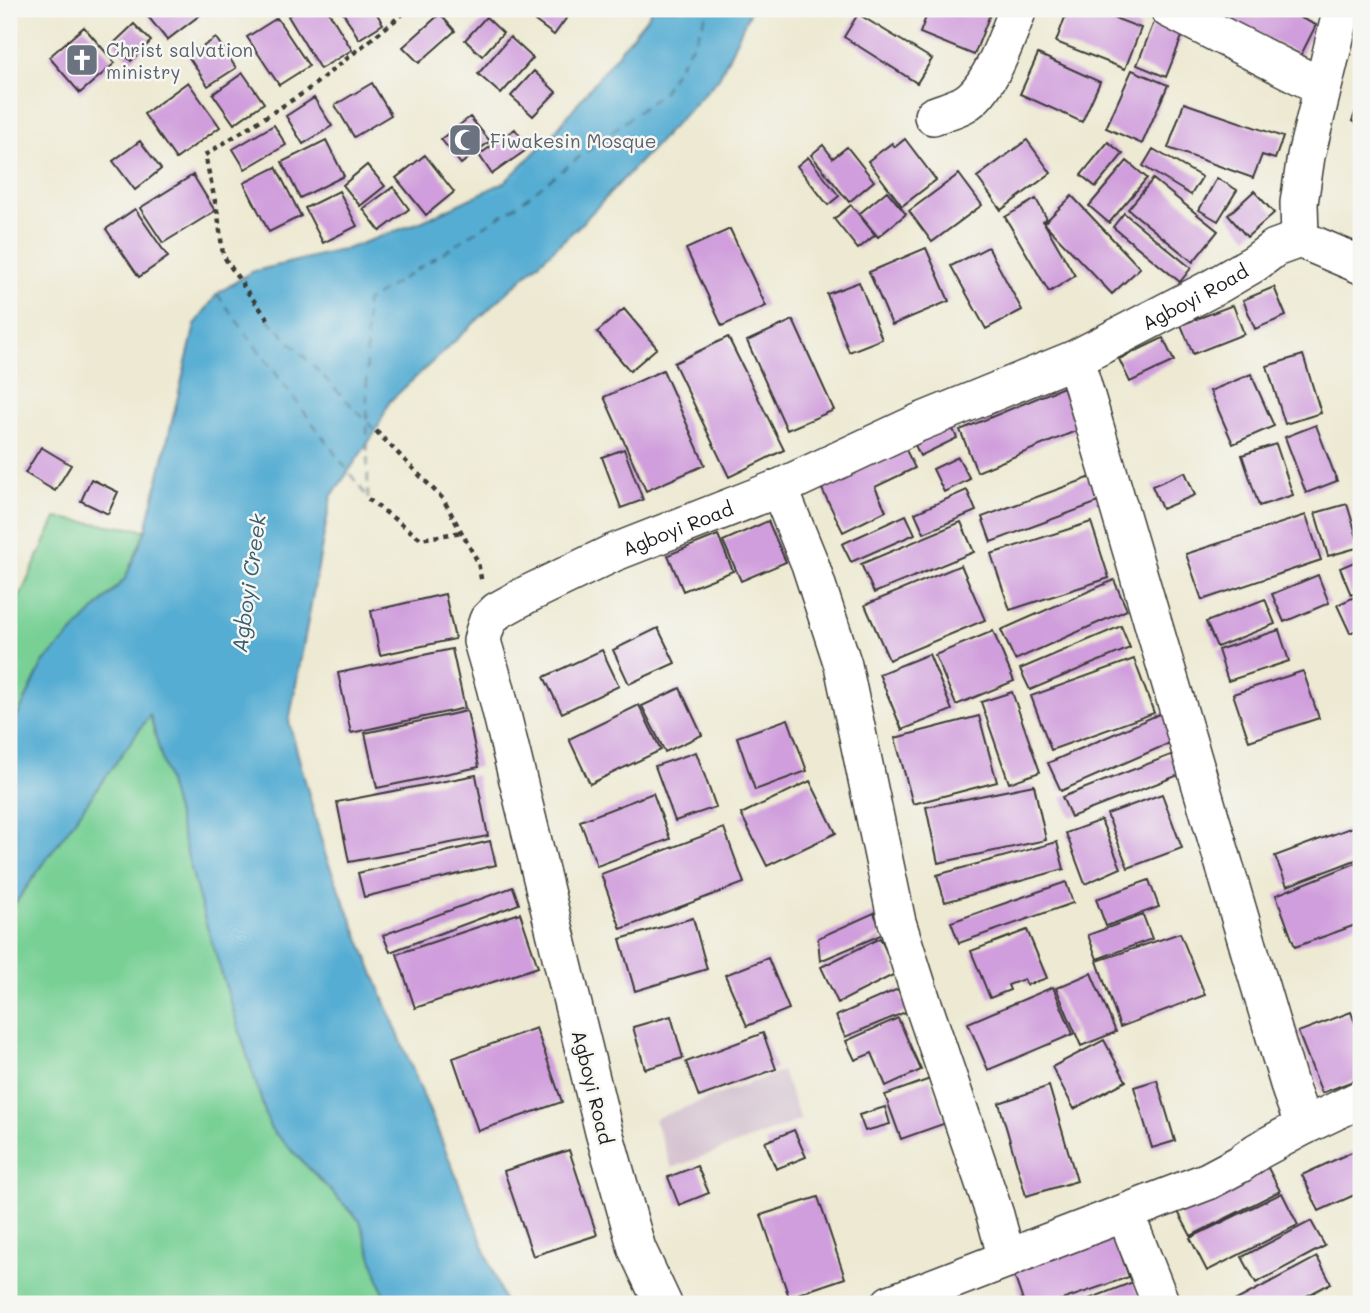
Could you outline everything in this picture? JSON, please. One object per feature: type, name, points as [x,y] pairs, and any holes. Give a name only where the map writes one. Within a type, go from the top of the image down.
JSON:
[{"type":"street","points":[[933,116],[966,103],[985,83],[1001,54],[1018,9]]},
{"type":"street","points":[[1169,9],[1322,87]]},
{"type":"street","points":[[1342,9],[1306,156],[1298,203],[1300,239],[1361,265]]},
{"type":"street","name":"Agboyi Road","points":[[663,1304],[637,1249],[604,1132],[482,641],[488,620],[497,611],[526,595],[613,553],[779,488],[918,423],[1075,359],[1213,287],[1275,248],[1300,239]]},
{"type":"street","points":[[1075,359],[1291,1091],[1304,1126]]},
{"type":"street","points":[[779,488],[810,564],[843,664],[897,922],[995,1215],[1007,1259]]},
{"type":"street","points":[[890,1304],[1209,1181],[1304,1126],[1361,1099]]},
{"type":"street","points":[[1125,1213],[1161,1304]]},
{"type":"path","points":[[268,319],[223,255],[218,215],[205,155],[304,92],[409,9]]},
{"type":"path","points":[[376,431],[443,499],[478,562],[488,620]]},
{"type":"path","points":[[368,499],[421,539],[462,532]]},
{"type":"shaded area","points":[[782,1071],[801,1120],[672,1168],[654,1119]]},
{"type":"green space","points":[[56,518],[146,530],[125,579],[43,663],[9,734],[9,620]]},
{"type":"green space","points":[[150,714],[204,917],[270,1128],[360,1221],[387,1304],[9,1304],[9,912]]},
{"type":"water","name":"Agboyi Creek","points":[[652,9],[751,9],[719,78],[581,224],[390,401],[376,431],[331,497],[289,722],[326,857],[470,1210],[505,1304],[387,1304],[360,1221],[270,1128],[204,917],[150,715],[9,912],[9,734],[43,663],[125,579],[146,530],[195,325],[217,294],[251,272],[349,248],[423,221],[505,182],[552,135]]},
{"type":"building","points":[[142,9],[195,9],[200,15],[167,40]]},
{"type":"building","points":[[300,9],[327,9],[352,50],[320,69],[288,16]]},
{"type":"building","points":[[341,9],[374,9],[383,24],[359,39]]},
{"type":"building","points":[[519,9],[573,9],[554,35]]},
{"type":"building","points":[[929,9],[992,9],[974,55],[920,33]]},
{"type":"building","points":[[1068,9],[1091,9],[1141,28],[1125,69],[1056,42]]},
{"type":"building","points":[[1226,9],[1282,9],[1316,25],[1301,55],[1222,17]]},
{"type":"building","points":[[440,14],[455,31],[419,63],[403,47]]},
{"type":"building","points":[[858,14],[932,59],[917,83],[844,37]]},
{"type":"building","points":[[486,17],[503,33],[482,56],[465,40]]},
{"type":"building","points":[[1156,17],[1185,29],[1166,77],[1137,65]]},
{"type":"building","points":[[277,18],[309,66],[279,85],[247,37]]},
{"type":"building","points":[[134,24],[151,41],[131,61],[114,43]]},
{"type":"building","name":"Christ salvation ministry","points":[[84,27],[115,63],[80,93],[49,57]]},
{"type":"building","points":[[510,37],[533,58],[501,94],[478,74]]},
{"type":"building","points":[[216,38],[236,68],[208,86],[188,56]]},
{"type":"building","points":[[1038,54],[1100,82],[1082,122],[1020,94]]},
{"type":"building","points":[[1132,70],[1168,85],[1142,144],[1106,128]]},
{"type":"building","points":[[534,71],[556,92],[533,116],[511,96]]},
{"type":"building","points":[[243,73],[264,103],[234,124],[213,94]]},
{"type":"building","points":[[188,82],[220,127],[176,159],[144,114]]},
{"type":"building","points":[[372,83],[391,115],[354,137],[335,105]]},
{"type":"building","points":[[314,98],[332,126],[303,144],[286,116]]},
{"type":"building","points":[[1361,98],[1361,125],[1352,121]]},
{"type":"building","points":[[1184,103],[1283,137],[1275,159],[1262,155],[1253,178],[1168,148]]},
{"type":"building","name":"Fiwakesin Mosque","points":[[470,117],[490,141],[461,164],[441,139]]},
{"type":"building","points":[[274,125],[286,145],[245,169],[233,149]]},
{"type":"building","points":[[515,129],[529,148],[492,174],[479,155]]},
{"type":"building","points":[[905,139],[936,180],[902,206],[868,161],[892,143],[895,147]]},
{"type":"building","points":[[326,140],[344,176],[300,198],[282,162]]},
{"type":"building","points":[[1027,140],[1051,173],[1001,210],[977,177]]},
{"type":"building","points":[[140,141],[161,169],[135,190],[113,161]]},
{"type":"building","points":[[1108,142],[1123,154],[1096,187],[1081,175]]},
{"type":"building","points":[[823,145],[833,158],[847,147],[874,181],[849,202],[811,155]]},
{"type":"building","points":[[1153,149],[1202,177],[1191,195],[1143,166]]},
{"type":"building","points":[[425,155],[454,192],[426,215],[396,178]]},
{"type":"building","points":[[808,157],[839,196],[828,205],[797,166]]},
{"type":"building","points":[[1127,161],[1147,178],[1109,223],[1089,206]]},
{"type":"building","points":[[367,165],[385,186],[360,206],[343,185]]},
{"type":"building","points":[[276,167],[301,216],[269,232],[244,183]]},
{"type":"building","points":[[959,174],[982,205],[932,242],[909,211]]},
{"type":"building","points":[[193,175],[215,211],[163,243],[140,208]]},
{"type":"building","points":[[1217,178],[1237,190],[1218,221],[1199,210]]},
{"type":"building","points":[[1153,179],[1218,231],[1193,262],[1128,209]]},
{"type":"building","points":[[393,187],[409,209],[380,231],[363,209]]},
{"type":"building","points":[[339,191],[357,226],[323,243],[305,208]]},
{"type":"building","points":[[887,191],[906,214],[878,237],[859,214]]},
{"type":"building","points":[[1254,191],[1274,213],[1247,237],[1228,215]]},
{"type":"building","points":[[1072,196],[1140,268],[1112,294],[1044,223]]},
{"type":"building","points":[[1036,199],[1047,219],[1043,221],[1075,276],[1049,292],[1005,217]]},
{"type":"building","points":[[851,205],[875,235],[858,249],[834,219]]},
{"type":"building","points":[[135,209],[168,257],[139,277],[106,229]]},
{"type":"building","points":[[1124,213],[1191,268],[1180,282],[1113,227]]},
{"type":"building","points":[[730,229],[766,306],[722,326],[686,249]]},
{"type":"building","points":[[988,247],[1022,310],[986,329],[951,266]]},
{"type":"building","points":[[926,248],[949,301],[892,325],[869,272]]},
{"type":"building","points":[[859,282],[882,339],[849,352],[827,294]]},
{"type":"building","points":[[1274,287],[1286,316],[1255,329],[1243,300]]},
{"type":"building","points":[[1233,305],[1244,334],[1193,354],[1181,325]]},
{"type":"building","points":[[624,309],[657,348],[630,371],[597,332]]},
{"type":"building","points":[[793,320],[834,410],[787,430],[747,341]]},
{"type":"building","points":[[728,337],[784,450],[729,477],[674,363]]},
{"type":"building","points":[[1163,338],[1174,361],[1130,382],[1119,359]]},
{"type":"building","points":[[1303,355],[1321,413],[1285,424],[1267,366]]},
{"type":"building","points":[[663,370],[705,465],[646,491],[604,397]]},
{"type":"building","points":[[1251,374],[1274,426],[1233,444],[1210,391]]},
{"type":"building","points":[[1066,386],[1083,428],[977,472],[960,430]]},
{"type":"building","points":[[1316,425],[1337,481],[1306,493],[1285,437]]},
{"type":"building","points":[[952,427],[957,438],[920,456],[915,445]]},
{"type":"building","points":[[903,444],[915,468],[875,487],[886,511],[843,532],[820,485]]},
{"type":"building","points":[[1276,444],[1293,495],[1259,506],[1242,455]]},
{"type":"building","points":[[41,447],[71,465],[55,491],[25,473]]},
{"type":"building","points":[[624,449],[643,500],[621,508],[602,457]]},
{"type":"building","points":[[958,457],[970,479],[944,492],[933,469]]},
{"type":"building","points":[[1185,472],[1195,495],[1162,509],[1152,486]]},
{"type":"building","points":[[1094,476],[1104,500],[991,542],[982,517]]},
{"type":"building","points":[[91,479],[118,492],[108,514],[81,501]]},
{"type":"building","points":[[967,490],[976,511],[924,533],[915,513]]},
{"type":"building","points":[[1347,504],[1360,547],[1328,556],[1315,513]]},
{"type":"building","points":[[906,515],[915,534],[851,562],[842,544]]},
{"type":"building","points":[[1306,515],[1321,560],[1202,600],[1186,554]]},
{"type":"building","points":[[768,521],[786,562],[741,581],[723,541]]},
{"type":"building","points":[[961,522],[974,552],[874,593],[861,564]]},
{"type":"building","points":[[1091,522],[1109,578],[1010,610],[991,554]]},
{"type":"building","points":[[718,535],[733,571],[683,591],[668,555]]},
{"type":"building","points":[[1361,559],[1361,591],[1351,595],[1340,568]]},
{"type":"building","points":[[961,565],[985,620],[889,660],[865,605]]},
{"type":"building","points":[[1318,575],[1329,603],[1284,622],[1272,594]]},
{"type":"building","points":[[1114,580],[1127,610],[1015,660],[1001,630]]},
{"type":"building","points":[[445,594],[455,639],[380,655],[371,611]]},
{"type":"building","points":[[1361,594],[1361,628],[1350,633],[1337,605]]},
{"type":"building","points":[[1265,599],[1275,624],[1217,647],[1206,622]]},
{"type":"building","points":[[1121,626],[1130,648],[1030,690],[1020,669]]},
{"type":"building","points":[[658,628],[675,663],[629,684],[613,650]]},
{"type":"building","points":[[1279,630],[1289,661],[1228,681],[1218,650]]},
{"type":"building","points":[[993,631],[1014,681],[956,705],[935,655]]},
{"type":"building","points":[[452,649],[465,708],[351,733],[338,673]]},
{"type":"building","points":[[602,650],[619,686],[562,713],[544,677]]},
{"type":"building","points":[[929,654],[952,710],[902,730],[879,674]]},
{"type":"building","points":[[1134,659],[1154,713],[1051,750],[1031,696]]},
{"type":"building","points":[[1303,671],[1319,718],[1249,741],[1233,694]]},
{"type":"building","points":[[680,688],[702,735],[665,752],[642,706]]},
{"type":"building","points":[[1012,692],[1040,772],[1009,783],[981,702]]},
{"type":"building","points":[[639,705],[661,750],[590,784],[569,739]]},
{"type":"building","points":[[467,711],[479,767],[377,788],[365,733]]},
{"type":"building","points":[[1166,711],[1179,739],[1061,791],[1048,763]]},
{"type":"building","points":[[979,716],[997,782],[913,804],[895,738]]},
{"type":"building","points":[[788,719],[807,771],[755,790],[737,737]]},
{"type":"building","points":[[696,752],[716,807],[675,821],[655,766]]},
{"type":"building","points":[[1176,753],[1184,773],[1071,817],[1062,797]]},
{"type":"building","points":[[476,775],[488,836],[349,862],[337,802]]},
{"type":"building","points":[[810,781],[836,833],[767,866],[741,814]]},
{"type":"building","points":[[1034,785],[1046,840],[938,863],[926,807]]},
{"type":"building","points":[[653,793],[670,839],[597,866],[580,821]]},
{"type":"building","points":[[1162,794],[1182,848],[1128,868],[1107,814]]},
{"type":"building","points":[[1101,820],[1121,868],[1085,884],[1066,833]]},
{"type":"building","points":[[1361,824],[1361,858],[1287,886],[1275,856]]},
{"type":"building","points":[[724,828],[744,883],[621,929],[601,874]]},
{"type":"building","points":[[490,841],[496,865],[364,897],[358,873]]},
{"type":"building","points":[[1057,842],[1064,869],[945,902],[937,875]]},
{"type":"building","points":[[1361,861],[1361,923],[1295,947],[1276,895]]},
{"type":"building","points":[[1149,880],[1159,907],[1106,926],[1096,899]]},
{"type":"building","points":[[1066,882],[1073,903],[959,943],[951,922]]},
{"type":"building","points":[[513,887],[519,904],[390,952],[383,935]]},
{"type":"building","points":[[520,913],[538,967],[415,1008],[397,954]]},
{"type":"building","points":[[874,913],[883,934],[820,961],[818,938]]},
{"type":"building","points":[[1143,915],[1152,939],[1097,959],[1088,935]]},
{"type":"building","points":[[693,918],[707,969],[635,991],[620,939]]},
{"type":"building","points":[[1027,930],[1047,978],[1027,985],[1024,979],[1008,985],[1010,990],[990,998],[971,951]]},
{"type":"building","points":[[1180,933],[1205,995],[1120,1027],[1097,961]]},
{"type":"building","points":[[880,938],[897,973],[838,1003],[821,967]]},
{"type":"building","points":[[768,958],[789,1009],[747,1026],[725,975]]},
{"type":"building","points":[[1091,973],[1116,1032],[1081,1046],[1056,988]]},
{"type":"building","points":[[1053,987],[1073,1034],[988,1070],[968,1023]]},
{"type":"building","points":[[898,989],[908,1011],[845,1037],[836,1016]]},
{"type":"building","points":[[1351,1012],[1361,1039],[1361,1078],[1322,1093],[1298,1032]]},
{"type":"building","points":[[671,1016],[683,1058],[645,1069],[633,1027]]},
{"type":"building","points":[[898,1018],[921,1070],[886,1086],[872,1053],[855,1060],[846,1041]]},
{"type":"building","points":[[536,1028],[562,1102],[478,1131],[453,1058]]},
{"type":"building","points":[[763,1033],[776,1069],[699,1097],[686,1062]]},
{"type":"building","points":[[1104,1040],[1126,1081],[1074,1109],[1052,1067]]},
{"type":"building","points":[[930,1079],[946,1123],[901,1139],[885,1095]]},
{"type":"building","points":[[1157,1080],[1175,1141],[1152,1148],[1134,1087]]},
{"type":"building","points":[[1049,1086],[1077,1181],[1026,1196],[999,1103]]},
{"type":"building","points":[[885,1107],[890,1124],[865,1131],[859,1115]]},
{"type":"building","points":[[794,1130],[806,1157],[776,1169],[765,1142]]},
{"type":"building","points":[[569,1150],[597,1235],[533,1256],[504,1171]]},
{"type":"building","points":[[1354,1151],[1361,1168],[1361,1192],[1319,1211],[1302,1175]]},
{"type":"building","points":[[1266,1164],[1280,1191],[1191,1236],[1176,1208]]},
{"type":"building","points":[[697,1166],[709,1193],[679,1205],[668,1177]]},
{"type":"building","points":[[1282,1193],[1298,1225],[1207,1271],[1190,1238]]},
{"type":"building","points":[[818,1197],[845,1278],[789,1297],[761,1215]]},
{"type":"building","points":[[1311,1221],[1325,1246],[1256,1283],[1242,1257]]},
{"type":"building","points":[[1114,1234],[1129,1277],[1050,1304],[1024,1304],[1012,1269]]},
{"type":"building","points":[[1317,1257],[1331,1283],[1292,1304],[1229,1304]]},
{"type":"building","points":[[1133,1282],[1142,1304],[1076,1304]]},
{"type":"ferry route","points":[[368,499],[366,302],[516,206],[662,93],[697,37],[709,9]]},
{"type":"ferry route","points":[[217,294],[368,498]]},
{"type":"ferry route","points":[[268,319],[376,431]]},
{"type":"place","name":"Christ salvation ministry","points":[[82,60]]},
{"type":"place","name":"Fiwakesin Mosque","points":[[465,140]]}]
